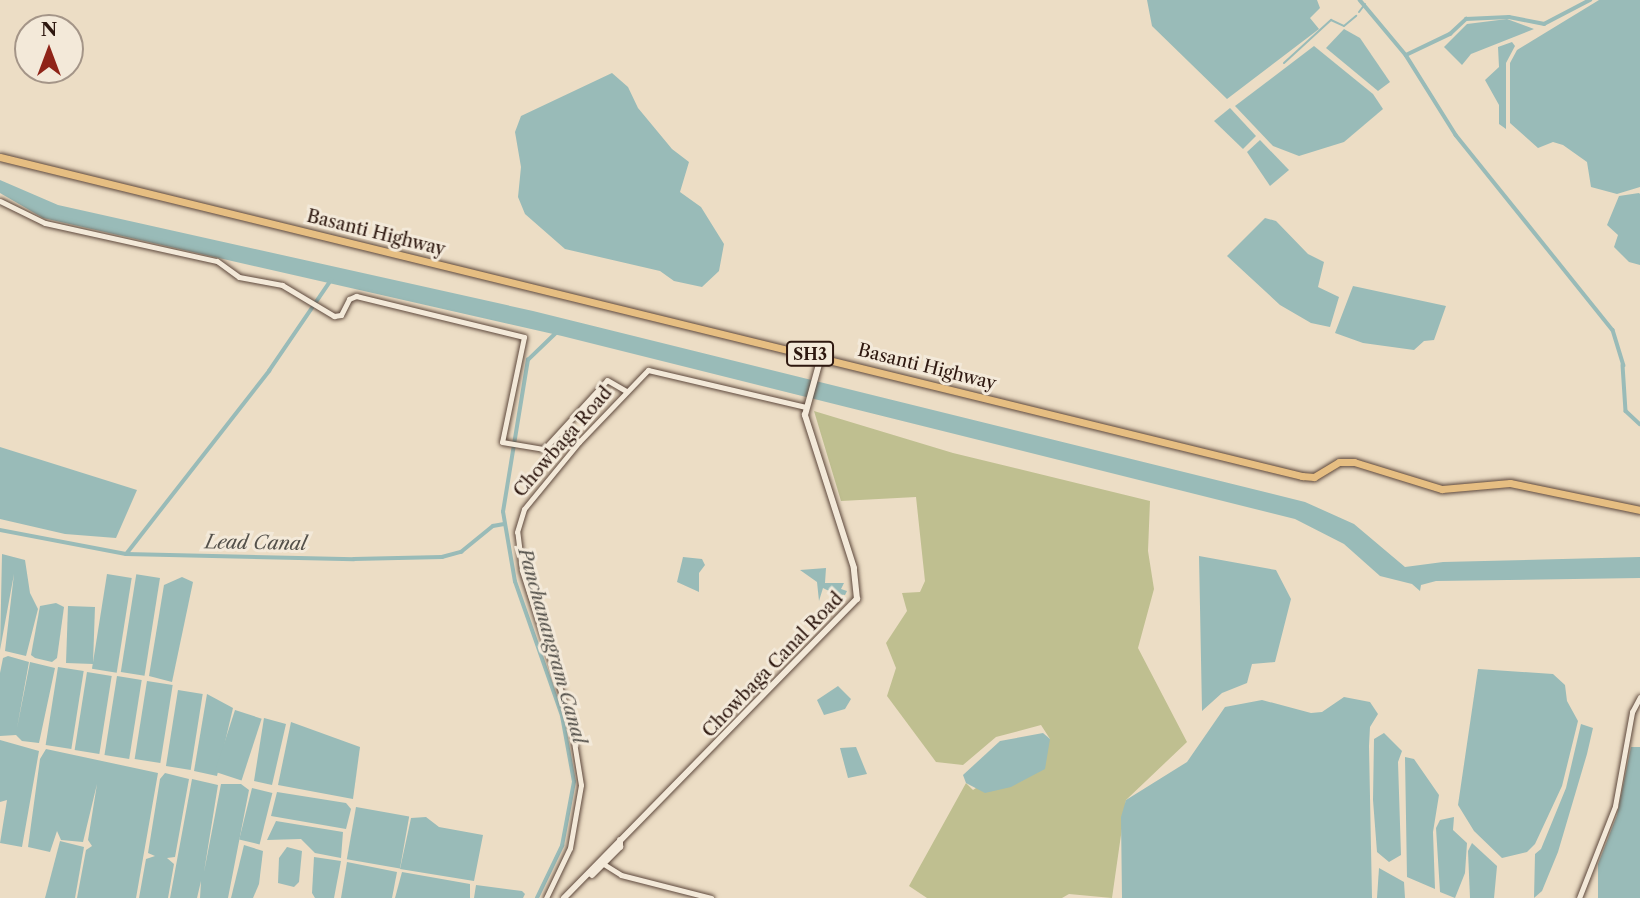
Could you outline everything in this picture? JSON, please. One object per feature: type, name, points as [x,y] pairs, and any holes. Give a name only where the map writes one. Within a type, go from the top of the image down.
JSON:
[{"type":"main road","name":"Basanti Highway","points":[[0,157],[1309,477],[1339,462],[1354,462],[1442,489],[1510,483],[1640,510]]},
{"type":"main road","points":[[807,403],[821,357]]},
{"type":"main road","name":"Chowbaga Canal Road","points":[[602,862],[620,847],[620,840],[857,598],[854,568],[814,453],[807,403]]},
{"type":"main road","points":[[566,898],[602,862]]},
{"type":"street","points":[[0,201],[45,222],[217,261],[244,279],[282,285],[316,309],[334,316],[341,316],[349,299],[356,296],[524,337],[503,425],[501,441],[506,443],[547,447],[607,380],[626,391]]},
{"type":"street","name":"Chowbaga Road","points":[[546,898],[570,848],[581,785],[574,734],[522,570],[517,526],[531,498],[626,391],[653,370],[807,403]]},
{"type":"street","points":[[1579,898],[1615,806],[1632,712],[1640,697]]},
{"type":"street","points":[[602,862],[621,875],[711,898]]},
{"type":"green space","points":[[814,411],[953,453],[1150,501],[1148,551],[1154,589],[1138,648],[1187,742],[1126,800],[1112,898],[1069,894],[1062,898],[927,898],[909,886],[966,783],[973,790],[1050,739],[1041,725],[996,737],[963,765],[936,762],[887,696],[896,668],[886,643],[907,611],[902,593],[920,592],[925,581],[916,497],[841,501]]},
{"type":"water","points":[[1147,0],[1317,0],[1320,8],[1310,18],[1319,29],[1227,99],[1152,26]]},
{"type":"water","points":[[1599,0],[1640,0],[1640,187],[1617,194],[1591,187],[1587,162],[1563,145],[1553,142],[1538,148],[1510,123],[1510,63],[1517,50]]},
{"type":"water","points":[[1507,19],[1534,29],[1471,54],[1462,65],[1444,47],[1467,24]]},
{"type":"water","points":[[1344,29],[1360,38],[1390,82],[1378,91],[1326,48]]},
{"type":"water","points":[[1512,42],[1515,46],[1506,63],[1506,129],[1499,124],[1499,105],[1485,80],[1499,67],[1498,47]]},
{"type":"water","points":[[1314,46],[1373,94],[1383,109],[1344,142],[1299,156],[1273,146],[1235,106]]},
{"type":"water","points":[[612,73],[628,87],[638,108],[672,149],[689,162],[680,192],[701,207],[724,244],[719,271],[702,287],[674,281],[660,271],[565,249],[525,214],[518,197],[521,167],[515,132],[521,116]]},
{"type":"water","points":[[1230,108],[1256,136],[1243,149],[1214,121]]},
{"type":"water","points":[[1260,140],[1289,170],[1270,186],[1247,152]]},
{"type":"water","points":[[0,180],[58,205],[533,311],[1305,502],[1354,524],[1405,567],[1443,562],[1640,557],[1640,578],[1436,581],[1421,585],[1420,591],[1412,584],[1380,576],[1344,544],[1295,519],[562,336],[43,218],[0,193]]},
{"type":"water","points":[[1639,193],[1640,265],[1629,262],[1614,247],[1618,235],[1607,225],[1619,196]]},
{"type":"water","points":[[1265,218],[1276,221],[1308,254],[1324,262],[1318,287],[1339,297],[1330,327],[1311,323],[1280,305],[1227,256]]},
{"type":"water","points":[[1353,286],[1446,306],[1434,340],[1424,341],[1414,350],[1363,343],[1335,333]]},
{"type":"water","points":[[0,447],[137,490],[116,538],[65,534],[0,519]]},
{"type":"water","points":[[2,554],[25,560],[30,593],[38,609],[26,656],[5,651],[14,574],[0,650]]},
{"type":"water","points":[[1199,556],[1276,570],[1291,599],[1275,662],[1252,664],[1247,683],[1222,693],[1202,711]]},
{"type":"water","points":[[683,557],[702,559],[705,565],[699,573],[699,592],[677,582]]},
{"type":"water","points":[[826,568],[825,583],[844,583],[841,589],[847,591],[845,595],[835,594],[823,588],[819,601],[817,582],[800,570]]},
{"type":"water","points":[[107,574],[132,578],[117,673],[92,669]]},
{"type":"water","points":[[136,574],[160,578],[145,676],[121,672]]},
{"type":"water","points":[[182,577],[193,582],[172,682],[149,676],[164,585]]},
{"type":"water","points":[[56,603],[64,607],[57,658],[52,662],[31,655],[40,606]]},
{"type":"water","points":[[68,606],[95,607],[93,664],[66,663]]},
{"type":"water","points":[[8,656],[29,662],[17,728],[30,662],[55,668],[39,743],[22,741],[16,735],[0,736],[0,673],[3,658]]},
{"type":"water","points":[[58,667],[84,671],[71,749],[46,745]]},
{"type":"water","points":[[1478,669],[1553,674],[1565,685],[1567,701],[1578,721],[1562,786],[1535,844],[1527,852],[1502,858],[1474,831],[1458,805]]},
{"type":"water","points":[[87,672],[112,676],[99,754],[75,750]]},
{"type":"water","points":[[117,676],[142,680],[129,759],[104,755]]},
{"type":"water","points":[[147,681],[173,685],[160,763],[135,759]]},
{"type":"water","points":[[838,686],[851,699],[845,709],[824,715],[817,700]]},
{"type":"water","points":[[178,690],[203,694],[191,770],[166,766]]},
{"type":"water","points":[[207,694],[233,708],[217,776],[194,771]]},
{"type":"water","points":[[1344,697],[1370,702],[1378,714],[1370,727],[1369,746],[1372,898],[1122,898],[1121,817],[1126,800],[1187,762],[1225,707],[1262,700],[1311,713],[1322,712]]},
{"type":"water","points":[[235,710],[262,719],[242,780],[215,772]]},
{"type":"water","points":[[264,718],[286,724],[272,785],[254,781]]},
{"type":"water","points":[[291,722],[360,747],[353,799],[278,785]]},
{"type":"water","points":[[1581,724],[1593,728],[1587,754],[1558,852],[1542,891],[1534,898],[1535,854],[1541,849],[1566,788]]},
{"type":"water","points":[[1043,733],[1050,739],[1045,769],[1011,787],[985,793],[966,783],[963,775],[1000,741]]},
{"type":"water","points":[[1384,733],[1402,751],[1398,762],[1401,855],[1389,862],[1377,852],[1373,800],[1374,739]]},
{"type":"water","points":[[0,740],[39,751],[22,847],[0,843],[7,800],[0,802]]},
{"type":"water","points":[[856,747],[867,774],[848,778],[840,748]]},
{"type":"water","points":[[1631,747],[1640,747],[1640,898],[1598,898],[1598,864],[1617,815]]},
{"type":"water","points":[[46,749],[158,773],[136,898],[77,898],[86,850],[92,846],[88,840],[97,784],[83,842],[61,840],[57,831],[50,852],[28,847],[40,759]]},
{"type":"water","points":[[1405,757],[1414,759],[1439,795],[1433,832],[1435,889],[1407,877]]},
{"type":"water","points":[[165,773],[189,779],[175,857],[167,858],[174,864],[168,898],[139,898],[146,859],[155,856],[148,853],[160,779]]},
{"type":"water","points":[[192,779],[218,785],[204,872],[221,784],[241,784],[249,790],[228,898],[200,898],[201,881],[197,898],[170,898]]},
{"type":"water","points":[[252,788],[272,793],[260,845],[239,839]]},
{"type":"water","points":[[277,792],[346,803],[351,809],[346,829],[271,816]]},
{"type":"water","points":[[356,807],[409,816],[400,869],[347,859]]},
{"type":"water","points":[[426,817],[439,827],[483,835],[474,881],[400,869],[411,818]]},
{"type":"water","points":[[1454,817],[1453,830],[1467,843],[1465,873],[1455,898],[1440,892],[1436,828],[1440,820]]},
{"type":"water","points":[[276,821],[343,832],[341,858],[315,853],[301,839],[267,840]]},
{"type":"water","points":[[60,841],[84,847],[75,898],[45,898]]},
{"type":"water","points":[[1472,843],[1497,866],[1494,898],[1470,898],[1468,851]]},
{"type":"water","points":[[244,845],[263,851],[259,884],[253,898],[231,898]]},
{"type":"water","points":[[287,847],[302,851],[299,882],[294,887],[278,883],[279,858]]},
{"type":"water","points":[[314,857],[341,861],[334,898],[315,898],[312,893]]},
{"type":"water","points":[[347,862],[397,872],[392,898],[341,898]]},
{"type":"water","points":[[1379,868],[1404,882],[1405,898],[1377,898]]},
{"type":"water","points":[[402,872],[470,884],[470,898],[395,898]]},
{"type":"water","points":[[476,885],[522,891],[525,894],[523,898],[474,898]]},
{"type":"waterway","points":[[1360,0],[1406,55],[1456,135],[1613,330],[1624,365]]},
{"type":"waterway","points":[[1406,55],[1450,34],[1466,19],[1509,17],[1544,24],[1590,0]]},
{"type":"waterway","points":[[1359,12],[1365,4]]},
{"type":"waterway","points":[[1284,63],[1331,20],[1344,26],[1356,16]]},
{"type":"waterway","points":[[127,553],[269,371],[331,280]]},
{"type":"waterway","name":"Panchanangram Canal","points":[[537,898],[562,846],[574,782],[562,716],[515,582],[503,512],[528,360],[556,333]]},
{"type":"waterway","points":[[1623,365],[1626,411],[1640,424]]},
{"type":"waterway","name":"Lead Canal","points":[[0,530],[126,554],[354,559],[442,557],[461,552],[493,526],[504,524]]}]
